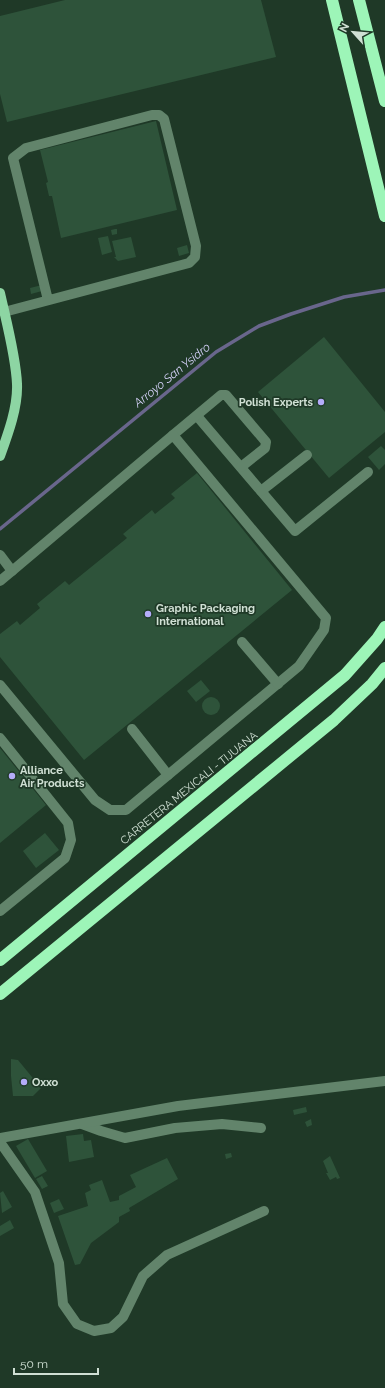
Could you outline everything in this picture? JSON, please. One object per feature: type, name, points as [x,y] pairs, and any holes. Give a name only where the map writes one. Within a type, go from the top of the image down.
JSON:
[{"type":"highway","points":[[332,0],[385,216]]},
{"type":"highway","points":[[359,0],[385,101]]},
{"type":"highway","name":"CARRETERA MEXICALI - TIJUANA","points":[[0,960],[345,675],[377,639],[385,627]]},
{"type":"highway","points":[[0,994],[334,720],[372,684],[385,668]]},
{"type":"main road","points":[[0,293],[17,385],[10,428],[0,456]]},
{"type":"street","points":[[4,312],[189,263],[195,257],[196,246],[164,119],[160,115],[152,115],[26,148],[12,158],[48,300]]},
{"type":"street","points":[[0,581],[221,395],[230,398],[266,442],[265,448],[241,468]]},
{"type":"street","points":[[197,416],[295,531],[368,472]]},
{"type":"street","points":[[0,685],[95,800],[110,810],[126,810],[300,666],[324,630],[326,618],[173,435]]},
{"type":"street","points":[[261,491],[307,455]]},
{"type":"street","points":[[0,555],[12,571]]},
{"type":"street","points":[[242,642],[278,684]]},
{"type":"street","points":[[132,729],[168,775]]},
{"type":"street","points":[[0,738],[68,822],[71,840],[65,858],[0,910]]},
{"type":"street","points":[[0,1138],[178,1106],[385,1082]]},
{"type":"street","points":[[82,1124],[101,1132],[125,1138],[175,1128],[222,1124],[262,1128]]},
{"type":"street","points":[[0,1142],[35,1192],[59,1264],[63,1304],[77,1324],[94,1331],[111,1328],[123,1317],[143,1276],[167,1255],[264,1211]]},
{"type":"building","points":[[65,0],[261,0],[276,57],[7,122],[0,94],[0,16]]},
{"type":"building","points":[[156,121],[177,210],[61,238],[52,196],[49,196],[46,183],[48,182],[40,150]]},
{"type":"building","points":[[117,229],[117,234],[112,235],[111,230]]},
{"type":"building","points":[[108,236],[112,252],[102,255],[98,238]]},
{"type":"building","points":[[131,237],[136,257],[118,261],[114,257],[116,257],[112,241]]},
{"type":"building","points":[[187,245],[189,253],[179,256],[177,248]]},
{"type":"building","points":[[41,286],[42,291],[31,294],[30,288]]},
{"type":"building","name":"Polish Experts","points":[[324,337],[385,412],[385,432],[329,478],[258,392]]},
{"type":"building","points":[[381,446],[385,450],[385,464],[379,470],[368,457]]},
{"type":"building","name":"Graphic Packaging International","points":[[197,473],[292,590],[84,760],[0,657],[0,634],[17,621],[20,625],[40,608],[37,604],[65,581],[69,585],[127,538],[123,534],[152,510],[155,514],[175,498],[171,494]]},
{"type":"building","points":[[201,680],[210,691],[196,702],[187,691]]},
{"type":"building","points":[[207,697],[215,697],[220,702],[218,713],[215,715],[207,715],[202,710],[202,702]]},
{"type":"building","name":"Alliance Air Products","points":[[0,748],[46,805],[0,843]]},
{"type":"building","points":[[45,833],[59,850],[36,868],[23,851]]},
{"type":"building","name":"Oxxo","points":[[11,1059],[18,1060],[41,1088],[33,1096],[13,1096]]},
{"type":"building","points":[[306,1107],[307,1112],[294,1115],[293,1110]]},
{"type":"building","points":[[311,1119],[312,1125],[307,1127],[305,1122]]},
{"type":"building","points":[[83,1134],[84,1141],[91,1140],[94,1157],[69,1162],[66,1136]]},
{"type":"building","points":[[28,1139],[47,1171],[35,1178],[16,1146]]},
{"type":"building","points":[[231,1153],[232,1157],[226,1159],[225,1154]]},
{"type":"building","points":[[330,1156],[340,1178],[337,1179],[336,1177],[330,1180],[326,1173],[328,1173],[323,1161]]},
{"type":"building","points":[[167,1158],[178,1179],[129,1208],[130,1211],[119,1217],[119,1222],[91,1243],[80,1264],[75,1265],[58,1216],[88,1206],[85,1193],[91,1190],[89,1185],[102,1180],[110,1202],[119,1200],[119,1196],[136,1187],[130,1175]]},
{"type":"building","points":[[42,1176],[48,1186],[42,1189],[36,1179]]},
{"type":"building","points":[[3,1191],[12,1207],[2,1213],[0,1193]]},
{"type":"building","points":[[59,1199],[64,1209],[54,1213],[50,1203]]},
{"type":"building","points":[[10,1220],[14,1228],[0,1236],[0,1226]]},
{"type":"waterway","name":"Arroyo San Ysidro","points":[[0,529],[216,352],[259,326],[291,314],[344,297],[385,290]]},
{"type":"place","name":"Polish Experts","points":[[321,402]]},
{"type":"place","name":"Graphic Packaging International","points":[[148,614]]},
{"type":"place","name":"Alliance Air Products","points":[[12,776]]},
{"type":"place","name":"Oxxo","points":[[24,1082]]}]
